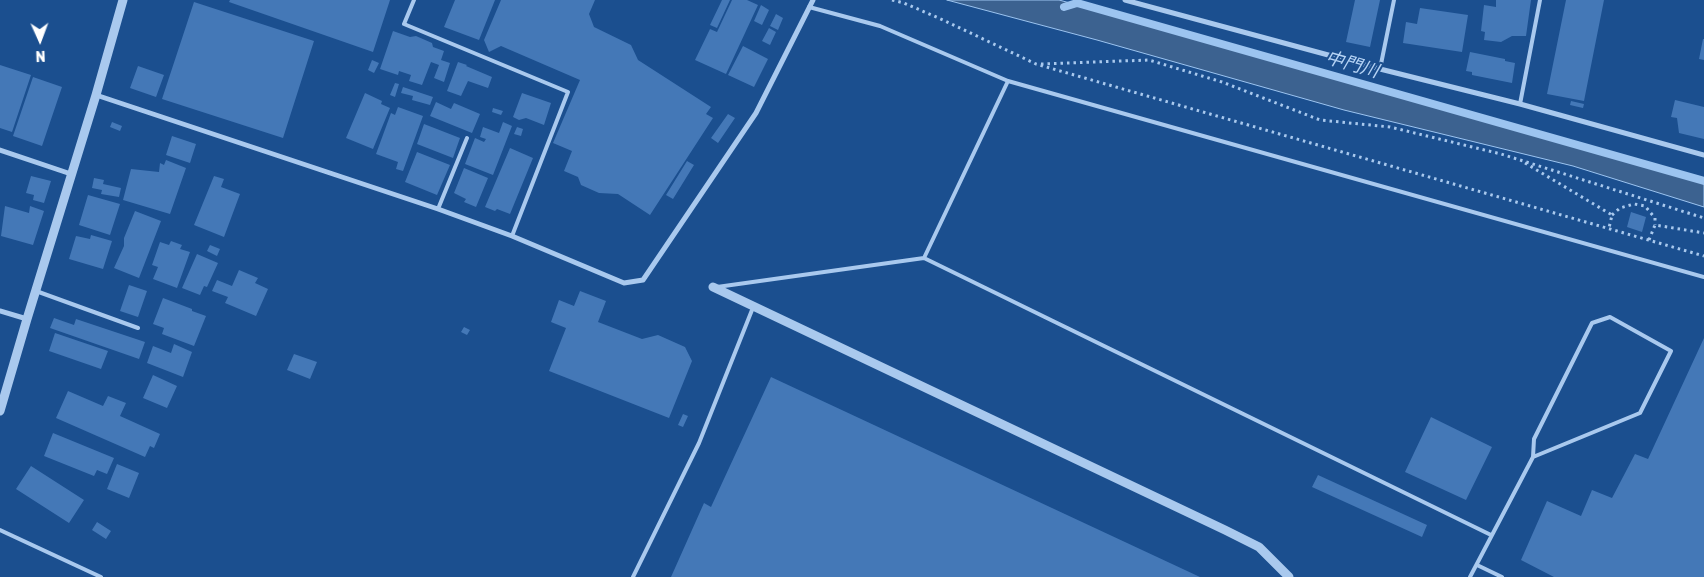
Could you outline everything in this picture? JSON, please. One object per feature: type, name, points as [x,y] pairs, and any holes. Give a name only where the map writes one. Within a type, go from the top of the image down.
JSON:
[{"type":"street","points":[[0,411],[4,386],[36,291],[123,0]]},
{"type":"street","points":[[96,95],[438,209],[512,236],[624,283],[643,280],[756,113],[813,0]]},
{"type":"street","points":[[1125,0],[1380,69],[1520,104],[1704,155]]},
{"type":"street","points":[[0,150],[71,174]]},
{"type":"street","points":[[713,287],[752,310]]},
{"type":"street","points":[[713,287],[1259,547],[1289,577]]},
{"type":"street","points":[[0,311],[27,319]]},
{"type":"lane","points":[[414,0],[404,24],[568,92],[512,236]]},
{"type":"lane","points":[[1380,69],[1394,0]]},
{"type":"lane","points":[[1520,104],[1540,0]]},
{"type":"lane","points":[[809,7],[880,26],[1008,81],[1704,277]]},
{"type":"lane","points":[[924,258],[1008,81]]},
{"type":"lane","points":[[438,209],[468,138]]},
{"type":"lane","points":[[713,287],[924,258],[1492,534]]},
{"type":"lane","points":[[36,291],[138,328]]},
{"type":"lane","points":[[633,577],[699,443],[752,310]]},
{"type":"lane","points":[[1470,577],[1533,457],[1534,439],[1592,323],[1610,317],[1671,351],[1640,413],[1533,457]]},
{"type":"lane","points":[[0,530],[101,577]]},
{"type":"lane","points":[[1477,564],[1502,577]]},
{"type":"path","points":[[892,0],[904,3],[943,20],[1036,64],[1704,256]]},
{"type":"path","points":[[1036,64],[1149,60],[1222,82],[1320,120],[1390,126],[1519,160],[1704,218]]},
{"type":"path","points":[[1519,160],[1612,215]]},
{"type":"path","points":[[1609,228],[1612,215],[1620,208],[1634,204],[1645,206],[1655,218],[1655,225],[1649,240]]},
{"type":"path","points":[[1655,225],[1704,233]]},
{"type":"water","points":[[947,0],[1059,0],[1226,45],[1704,181],[1704,207],[1573,166],[1344,110],[1097,40]]},
{"type":"building","points":[[230,0],[390,0],[373,52],[229,2]]},
{"type":"building","points":[[455,0],[495,0],[479,40],[444,27]]},
{"type":"building","points":[[501,0],[595,0],[589,14],[594,27],[631,45],[638,60],[711,107],[706,114],[713,118],[650,215],[618,194],[599,193],[581,185],[578,177],[564,171],[572,151],[553,143],[580,80],[501,46],[489,52],[484,40]]},
{"type":"building","points":[[722,0],[730,0],[717,28],[710,25]]},
{"type":"building","points":[[732,0],[747,0],[758,5],[726,74],[695,60],[710,29],[717,32]]},
{"type":"building","points":[[1355,0],[1380,0],[1370,47],[1346,42]]},
{"type":"building","points":[[1496,0],[1531,0],[1526,36],[1512,36],[1501,42],[1484,40],[1485,32],[1481,31],[1484,5],[1496,7]]},
{"type":"building","points":[[1566,0],[1604,0],[1584,101],[1547,94]]},
{"type":"building","points":[[194,2],[314,41],[283,138],[162,99]]},
{"type":"building","points":[[761,5],[769,10],[762,25],[754,21]]},
{"type":"building","points":[[1420,8],[1468,15],[1462,52],[1403,43],[1406,22],[1417,24]]},
{"type":"building","points":[[776,14],[783,18],[778,30],[770,26]]},
{"type":"building","points":[[769,28],[776,32],[770,45],[762,41]]},
{"type":"building","points":[[393,31],[410,37],[416,36],[432,43],[433,47],[444,51],[441,60],[450,63],[444,82],[434,78],[439,65],[431,62],[422,85],[409,81],[411,75],[399,71],[398,75],[380,69]]},
{"type":"building","points":[[1704,39],[1704,60],[1699,59]]},
{"type":"building","points":[[743,46],[768,59],[754,87],[728,75]]},
{"type":"building","points":[[1470,52],[1505,59],[1505,61],[1515,63],[1512,83],[1472,75],[1472,72],[1466,71]]},
{"type":"building","points":[[372,60],[379,63],[374,73],[368,70]]},
{"type":"building","points":[[458,62],[492,77],[488,88],[468,81],[461,96],[447,91]]},
{"type":"building","points":[[0,65],[31,75],[12,132],[0,128]]},
{"type":"building","points":[[138,66],[164,75],[156,97],[130,88]]},
{"type":"building","points":[[33,77],[62,87],[42,146],[13,136]]},
{"type":"building","points":[[395,83],[399,84],[395,97],[390,95]]},
{"type":"building","points":[[403,87],[433,97],[430,105],[412,100],[413,96],[401,93]]},
{"type":"building","points":[[365,93],[382,101],[381,104],[390,108],[373,149],[346,138]]},
{"type":"building","points":[[522,93],[551,103],[544,125],[526,118],[519,120],[513,117]]},
{"type":"building","points":[[1675,100],[1704,107],[1704,139],[1679,133],[1677,118],[1671,117]]},
{"type":"building","points":[[1571,101],[1584,104],[1583,108],[1570,105]]},
{"type":"building","points":[[436,102],[451,109],[454,103],[480,114],[472,133],[430,116]]},
{"type":"building","points":[[398,107],[423,116],[403,171],[396,169],[398,162],[376,154],[391,113],[395,115]]},
{"type":"building","points":[[493,108],[503,111],[501,115],[492,112]]},
{"type":"building","points":[[728,114],[735,118],[718,143],[711,138]]},
{"type":"building","points":[[112,122],[122,126],[120,131],[110,127]]},
{"type":"building","points":[[503,122],[512,126],[493,175],[465,164],[475,138],[484,142],[486,139],[480,137],[483,127],[499,133]]},
{"type":"building","points":[[424,124],[460,138],[453,158],[417,144]]},
{"type":"building","points":[[517,127],[523,129],[521,136],[514,134]]},
{"type":"building","points":[[172,136],[196,144],[190,163],[166,155]]},
{"type":"building","points":[[510,148],[533,158],[510,214],[485,207]]},
{"type":"building","points":[[417,152],[450,165],[437,195],[405,182]]},
{"type":"building","points":[[166,160],[186,168],[170,214],[123,200],[131,169],[159,172],[160,163],[164,165]]},
{"type":"building","points":[[687,161],[694,165],[673,199],[666,195]]},
{"type":"building","points":[[464,168],[488,178],[476,207],[464,202],[466,199],[454,193]]},
{"type":"building","points":[[31,176],[51,181],[44,203],[33,200],[34,195],[26,193]]},
{"type":"building","points":[[214,176],[224,179],[221,187],[240,194],[224,237],[194,225]]},
{"type":"building","points":[[94,178],[104,180],[103,184],[121,188],[119,197],[101,194],[102,190],[92,188]]},
{"type":"building","points":[[88,195],[120,204],[110,235],[79,225]]},
{"type":"building","points":[[5,206],[29,213],[30,206],[44,211],[33,245],[1,236]]},
{"type":"building","points":[[135,211],[161,221],[139,278],[114,268],[124,246],[124,238]]},
{"type":"building","points":[[1631,212],[1646,217],[1642,232],[1627,227]]},
{"type":"building","points":[[91,235],[112,241],[103,269],[69,259],[76,236],[90,239]]},
{"type":"building","points":[[171,241],[182,245],[180,249],[190,252],[177,288],[153,279],[158,267],[152,265],[160,242],[169,245]]},
{"type":"building","points":[[210,245],[220,249],[217,256],[207,251]]},
{"type":"building","points":[[197,254],[218,263],[207,287],[204,286],[200,295],[182,288]]},
{"type":"building","points":[[239,270],[258,278],[255,283],[268,289],[256,316],[225,303],[228,297],[212,291],[217,280],[232,286]]},
{"type":"building","points":[[129,285],[147,291],[138,317],[120,311]]},
{"type":"building","points":[[580,291],[606,301],[598,322],[642,339],[658,335],[685,347],[692,361],[669,418],[549,371],[566,328],[551,322],[559,300],[574,306]]},
{"type":"building","points":[[163,298],[206,316],[194,346],[162,334],[164,328],[153,324]]},
{"type":"building","points":[[54,318],[74,325],[76,319],[145,342],[139,359],[50,328]]},
{"type":"building","points":[[464,327],[470,330],[467,335],[461,332]]},
{"type":"building","points":[[55,333],[108,351],[101,369],[49,351]]},
{"type":"building","points":[[1704,338],[1704,577],[1554,577],[1521,560],[1547,501],[1581,516],[1592,490],[1612,498],[1635,454],[1648,459]]},
{"type":"building","points":[[174,344],[192,352],[183,377],[147,363],[153,346],[171,353]]},
{"type":"building","points":[[294,354],[317,362],[310,379],[287,370]]},
{"type":"building","points":[[153,375],[177,386],[167,408],[143,398]]},
{"type":"building","points":[[771,377],[1200,577],[671,577],[704,503],[711,507]]},
{"type":"building","points":[[68,391],[103,406],[108,396],[126,403],[120,416],[160,434],[154,448],[150,446],[145,457],[56,418]]},
{"type":"building","points":[[683,414],[688,416],[683,427],[678,425]]},
{"type":"building","points":[[1431,417],[1492,447],[1466,500],[1405,472]]},
{"type":"building","points":[[53,433],[114,458],[107,474],[97,470],[94,476],[44,456]]},
{"type":"building","points":[[117,464],[139,473],[129,498],[107,489]]},
{"type":"building","points":[[31,466],[84,500],[69,523],[16,489]]},
{"type":"building","points":[[1318,475],[1427,525],[1422,537],[1312,487]]},
{"type":"building","points":[[97,522],[111,531],[106,539],[92,530]]},
{"type":"waterway","name":"中門川","points":[[1064,7],[1077,3],[1704,181]]}]
